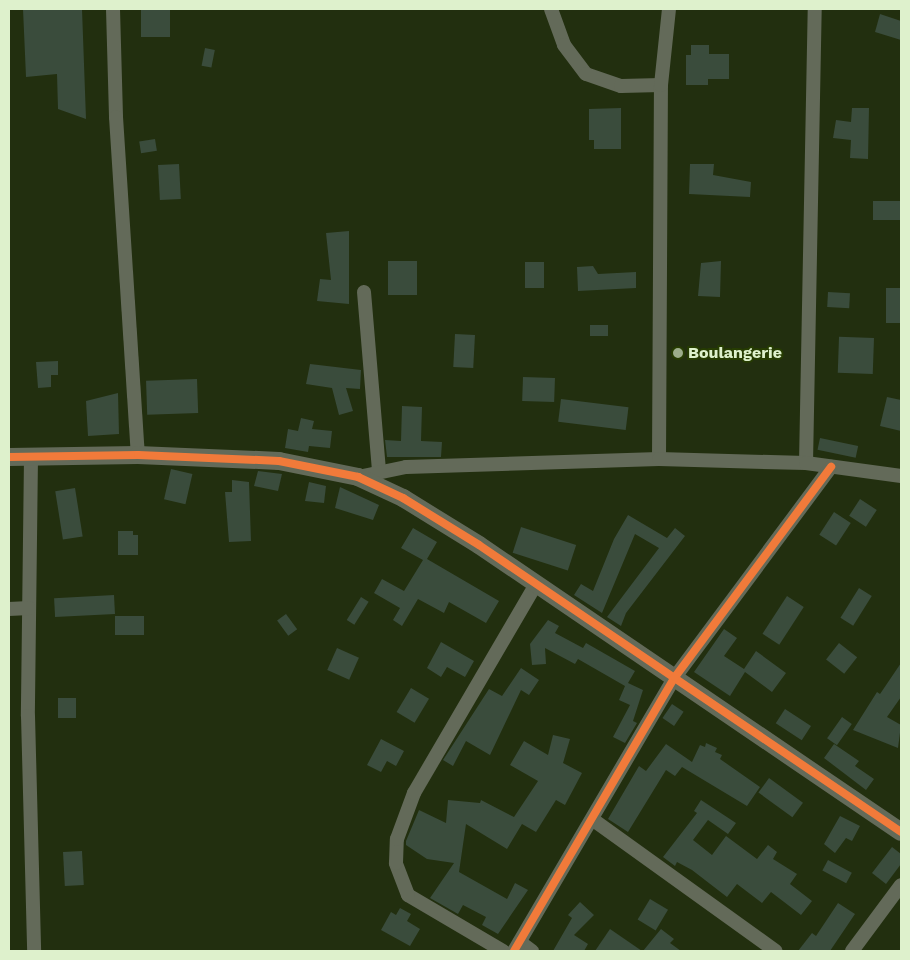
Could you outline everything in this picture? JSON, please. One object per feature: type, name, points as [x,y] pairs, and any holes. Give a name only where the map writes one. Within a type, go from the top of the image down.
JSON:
[{"type":"street","points":[[113,9],[116,117],[138,456]]},
{"type":"street","points":[[551,9],[564,45],[586,74],[621,86],[661,85]]},
{"type":"street","points":[[659,458],[661,85],[669,9]]},
{"type":"street","points":[[806,464],[814,9]]},
{"type":"street","points":[[364,292],[379,471]]},
{"type":"street","points":[[9,457],[138,456],[279,461],[358,477],[403,498],[536,584],[901,832]]},
{"type":"street","points":[[31,457],[29,608],[34,951]]},
{"type":"street","points":[[358,477],[379,471],[659,458],[806,464],[901,476]]},
{"type":"street","points":[[532,951],[517,947],[675,677],[831,467]]},
{"type":"street","points":[[503,951],[408,895],[396,863],[397,839],[414,794],[536,584]]},
{"type":"street","points":[[9,609],[29,608]]},
{"type":"street","points":[[592,819],[776,951]]},
{"type":"street","points":[[852,951],[901,886]]},
{"type":"building","points":[[23,9],[82,9],[86,119],[58,109],[57,74],[26,77]]},
{"type":"building","points":[[141,9],[170,9],[170,37],[141,37]]},
{"type":"building","points":[[880,14],[901,21],[901,40],[875,32]]},
{"type":"building","points":[[691,45],[709,45],[709,54],[729,54],[729,79],[708,79],[708,85],[686,85],[686,55],[691,55]]},
{"type":"building","points":[[205,48],[215,50],[211,68],[202,66]]},
{"type":"building","points":[[621,108],[621,149],[594,149],[594,140],[589,140],[589,109]]},
{"type":"building","points":[[852,108],[869,108],[868,159],[850,158],[851,140],[833,138],[836,120],[851,122]]},
{"type":"building","points":[[155,139],[157,151],[141,153],[139,142]]},
{"type":"building","points":[[179,164],[181,199],[160,200],[158,165]]},
{"type":"building","points":[[690,164],[714,164],[713,175],[751,182],[750,197],[689,194]]},
{"type":"building","points":[[873,201],[901,201],[901,220],[873,220]]},
{"type":"building","points":[[349,231],[349,304],[317,301],[320,279],[331,280],[326,233]]},
{"type":"building","points":[[388,261],[417,261],[417,295],[388,295]]},
{"type":"building","points":[[721,261],[720,297],[698,296],[701,263]]},
{"type":"building","points":[[525,262],[544,262],[544,288],[525,288]]},
{"type":"building","points":[[593,266],[598,274],[636,272],[636,288],[578,291],[577,267]]},
{"type":"building","points":[[886,288],[901,288],[901,323],[886,323]]},
{"type":"building","points":[[828,292],[850,293],[849,308],[827,307]]},
{"type":"building","points":[[590,325],[608,325],[608,336],[590,336]]},
{"type":"building","points":[[455,334],[475,335],[473,368],[453,367]]},
{"type":"building","points":[[839,337],[874,338],[873,374],[838,373]]},
{"type":"building","points":[[58,361],[58,375],[51,375],[51,387],[38,388],[36,362]]},
{"type":"building","points":[[310,364],[361,370],[360,389],[346,388],[353,411],[339,415],[332,388],[306,384]]},
{"type":"building","points":[[523,377],[555,378],[554,402],[522,401]]},
{"type":"building","points":[[197,379],[198,413],[147,415],[146,381]]},
{"type":"building","points":[[118,393],[119,434],[88,436],[86,401]]},
{"type":"building","points":[[887,397],[901,400],[901,431],[880,426]]},
{"type":"building","points":[[561,399],[628,407],[626,430],[558,422]]},
{"type":"building","points":[[402,406],[422,407],[421,441],[442,442],[441,457],[387,457],[385,440],[401,441]]},
{"type":"building","points":[[301,418],[314,421],[312,429],[332,431],[330,448],[309,446],[308,452],[285,448],[288,429],[298,431]]},
{"type":"building","points":[[820,438],[858,446],[856,458],[818,450]]},
{"type":"building","points":[[171,469],[192,474],[185,504],[164,499]]},
{"type":"building","points":[[258,471],[282,474],[278,491],[254,486]]},
{"type":"building","points":[[232,480],[249,482],[251,541],[229,542],[225,492],[232,492]]},
{"type":"building","points":[[309,482],[326,486],[324,503],[305,501]]},
{"type":"building","points":[[340,487],[379,505],[373,520],[335,508]]},
{"type":"building","points":[[75,488],[83,536],[63,540],[55,491]]},
{"type":"building","points":[[860,499],[877,510],[866,527],[849,516]]},
{"type":"building","points":[[834,512],[851,523],[836,546],[819,535]]},
{"type":"building","points":[[628,515],[667,538],[675,528],[685,536],[626,613],[621,626],[607,617],[659,548],[635,534],[602,613],[574,595],[581,584],[593,591],[614,539]]},
{"type":"building","points":[[521,527],[576,545],[568,571],[513,553]]},
{"type":"building","points":[[413,528],[437,542],[427,559],[499,601],[486,623],[449,602],[444,613],[418,599],[402,626],[393,620],[400,608],[374,593],[382,579],[404,591],[423,560],[401,548]]},
{"type":"building","points":[[118,531],[133,531],[133,535],[138,535],[138,555],[118,555]]},
{"type":"building","points":[[859,588],[872,596],[853,626],[840,618]]},
{"type":"building","points":[[114,595],[115,614],[55,617],[54,598]]},
{"type":"building","points":[[787,596],[804,607],[779,645],[762,634]]},
{"type":"building","points":[[361,597],[369,602],[354,625],[347,620]]},
{"type":"building","points":[[286,614],[297,629],[288,636],[277,620]]},
{"type":"building","points":[[115,616],[144,616],[144,635],[115,635]]},
{"type":"building","points":[[548,620],[559,626],[555,633],[583,648],[586,643],[635,671],[628,683],[643,690],[633,721],[637,723],[625,743],[613,737],[630,705],[619,700],[625,686],[578,659],[575,664],[545,648],[546,664],[532,665],[530,644]]},
{"type":"building","points":[[724,629],[737,638],[724,656],[744,669],[756,651],[786,673],[772,692],[745,672],[730,696],[694,672]]},
{"type":"building","points":[[441,642],[474,661],[465,677],[447,667],[441,677],[427,668]]},
{"type":"building","points":[[839,643],[857,657],[844,674],[826,660]]},
{"type":"building","points":[[337,648],[359,658],[349,680],[327,670]]},
{"type":"building","points":[[901,663],[901,697],[887,717],[901,725],[898,748],[853,730],[877,692],[880,694]]},
{"type":"building","points":[[521,668],[539,680],[529,695],[521,690],[490,755],[466,741],[453,766],[443,760],[489,689],[502,696]]},
{"type":"building","points":[[411,688],[429,699],[415,723],[397,712]]},
{"type":"building","points":[[58,698],[76,698],[76,718],[58,718]]},
{"type":"building","points":[[672,704],[684,712],[674,726],[662,718]]},
{"type":"building","points":[[785,709],[811,726],[802,740],[776,723]]},
{"type":"building","points":[[842,717],[852,724],[837,745],[827,738]]},
{"type":"building","points":[[553,735],[570,739],[563,763],[582,773],[565,805],[556,800],[536,832],[522,824],[507,849],[466,824],[459,872],[507,899],[515,883],[528,890],[498,934],[482,925],[486,917],[463,905],[458,914],[430,898],[454,863],[427,859],[406,845],[406,841],[419,810],[446,823],[448,800],[480,803],[481,800],[514,817],[538,781],[510,765],[524,741],[548,755]]},
{"type":"building","points":[[381,739],[404,751],[396,766],[387,761],[381,772],[367,765]]},
{"type":"building","points":[[706,743],[717,748],[715,752],[722,755],[720,759],[760,787],[747,806],[682,767],[675,776],[666,770],[628,832],[608,819],[639,766],[646,771],[666,744],[692,762],[700,745],[705,747]]},
{"type":"building","points":[[834,744],[859,761],[855,766],[874,779],[866,790],[824,758]]},
{"type":"building","points":[[769,778],[803,803],[792,817],[758,793]]},
{"type":"building","points":[[701,800],[736,823],[728,834],[708,820],[693,840],[712,855],[726,836],[757,859],[768,845],[777,852],[773,859],[797,874],[790,884],[812,901],[801,915],[771,892],[762,903],[737,884],[727,897],[692,870],[677,862],[675,866],[663,857],[697,813],[694,811]]},
{"type":"building","points":[[840,816],[860,826],[852,841],[846,838],[835,853],[824,844]]},
{"type":"building","points":[[892,847],[901,854],[901,864],[886,884],[872,873]]},
{"type":"building","points":[[82,851],[84,885],[65,886],[63,852]]},
{"type":"building","points":[[828,860],[852,873],[846,883],[822,871]]},
{"type":"building","points":[[650,899],[668,910],[656,930],[638,920]]},
{"type":"building","points":[[580,902],[594,915],[574,935],[588,944],[584,951],[553,951],[572,918],[568,915]]},
{"type":"building","points":[[838,903],[855,914],[830,951],[798,951],[812,933],[816,936]]},
{"type":"building","points":[[400,908],[411,914],[407,921],[420,929],[410,946],[381,930],[391,912],[396,915]]},
{"type":"building","points":[[610,929],[642,951],[595,951]]},
{"type":"building","points":[[661,929],[674,939],[670,943],[681,951],[643,951]]},
{"type":"cycle path","points":[[9,457],[138,455],[279,461],[358,477],[403,498],[479,545],[901,832]]},
{"type":"cycle path","points":[[514,951],[675,677],[831,467]]},
{"type":"place","name":"Boulangerie","points":[[678,353]]}]
